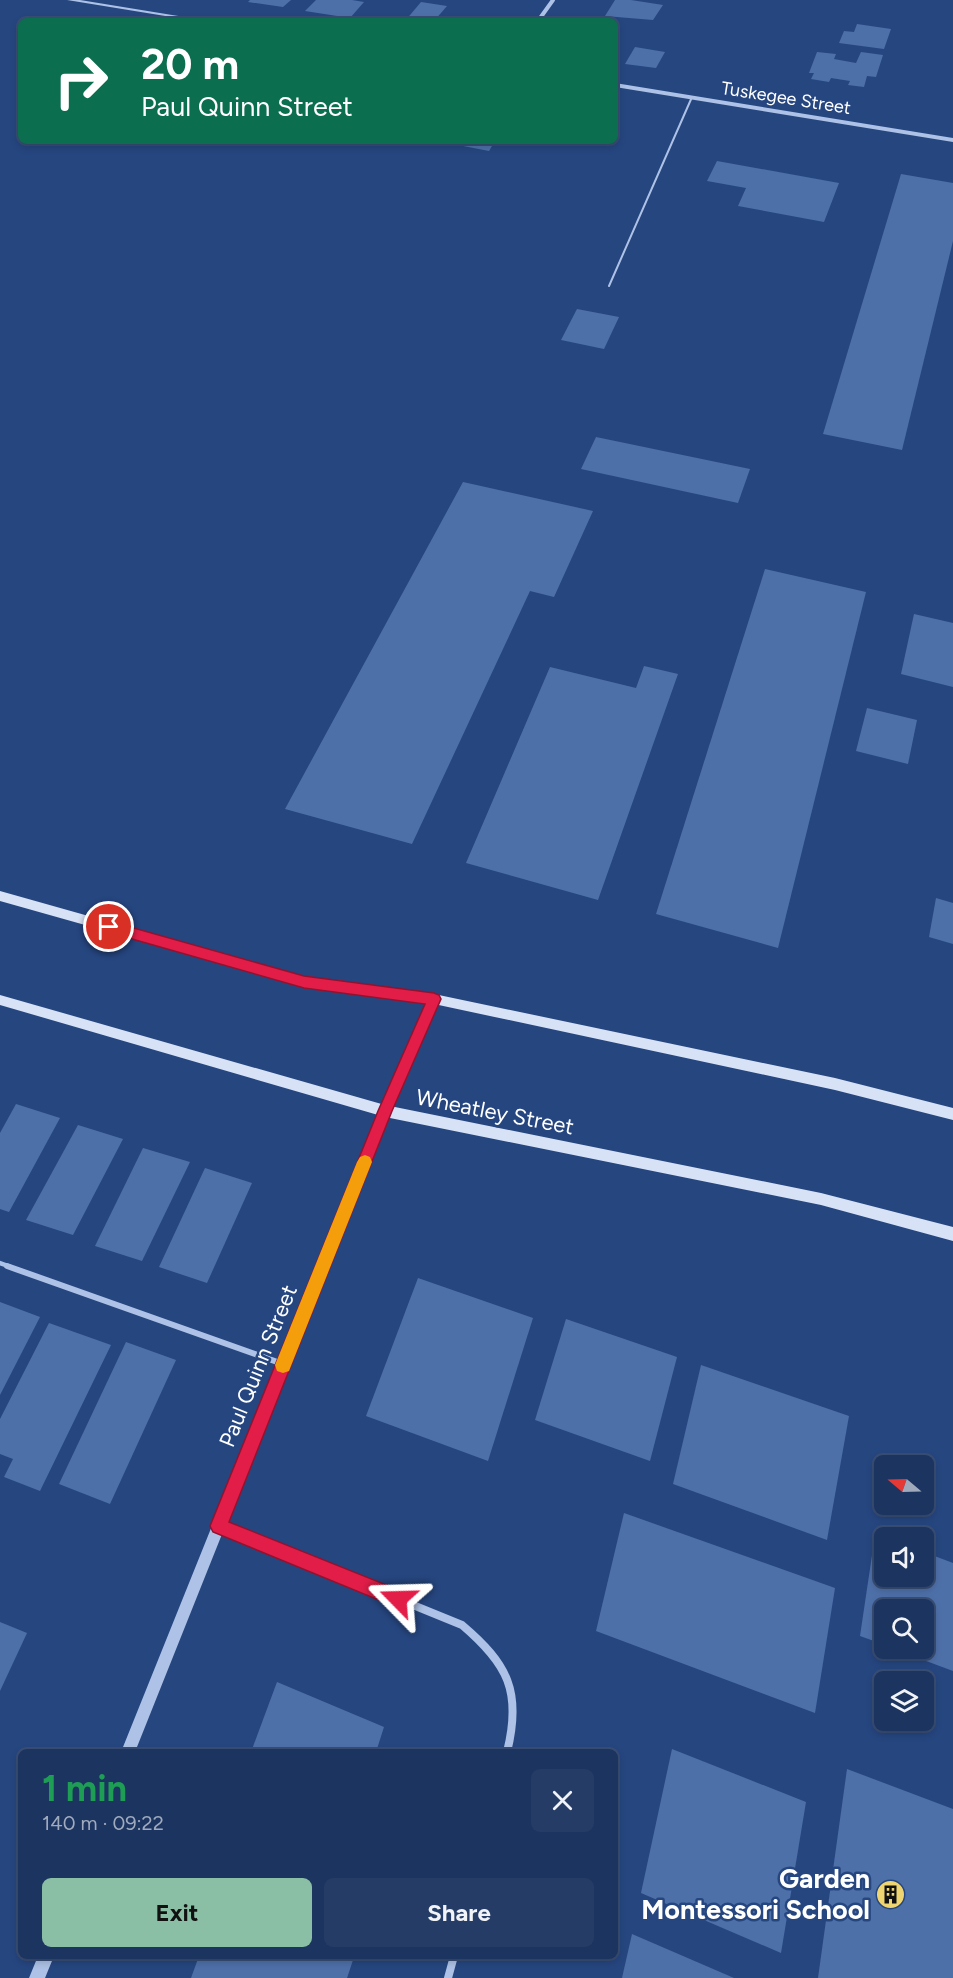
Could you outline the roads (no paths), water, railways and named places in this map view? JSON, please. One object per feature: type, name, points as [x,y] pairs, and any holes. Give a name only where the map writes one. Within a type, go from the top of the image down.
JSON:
[{"type":"main road","points":[[0,896],[304,982],[434,999],[835,1084],[953,1114]]},
{"type":"main road","name":"Wheatley Street","points":[[0,1000],[385,1111],[821,1199],[953,1234]]},
{"type":"street","points":[[70,0],[187,18]]},
{"type":"street","points":[[540,18],[553,0]]},
{"type":"street","name":"Tuskegee Street","points":[[618,86],[953,140]]},
{"type":"street","name":"Paul Quinn Street","points":[[129,1749],[385,1111],[434,999]]},
{"type":"street","points":[[219,1526],[462,1625],[488,1647],[510,1684],[514,1723],[508,1749]]},
{"type":"street","points":[[37,1978],[45,1959]]},
{"type":"street","points":[[448,1978],[453,1959]]},
{"type":"lane","points":[[609,286],[692,98]]},
{"type":"lane","points":[[0,1263],[283,1364]]},
{"type":"place","name":"Garden Montessori School","points":[[891,1894]]}]
